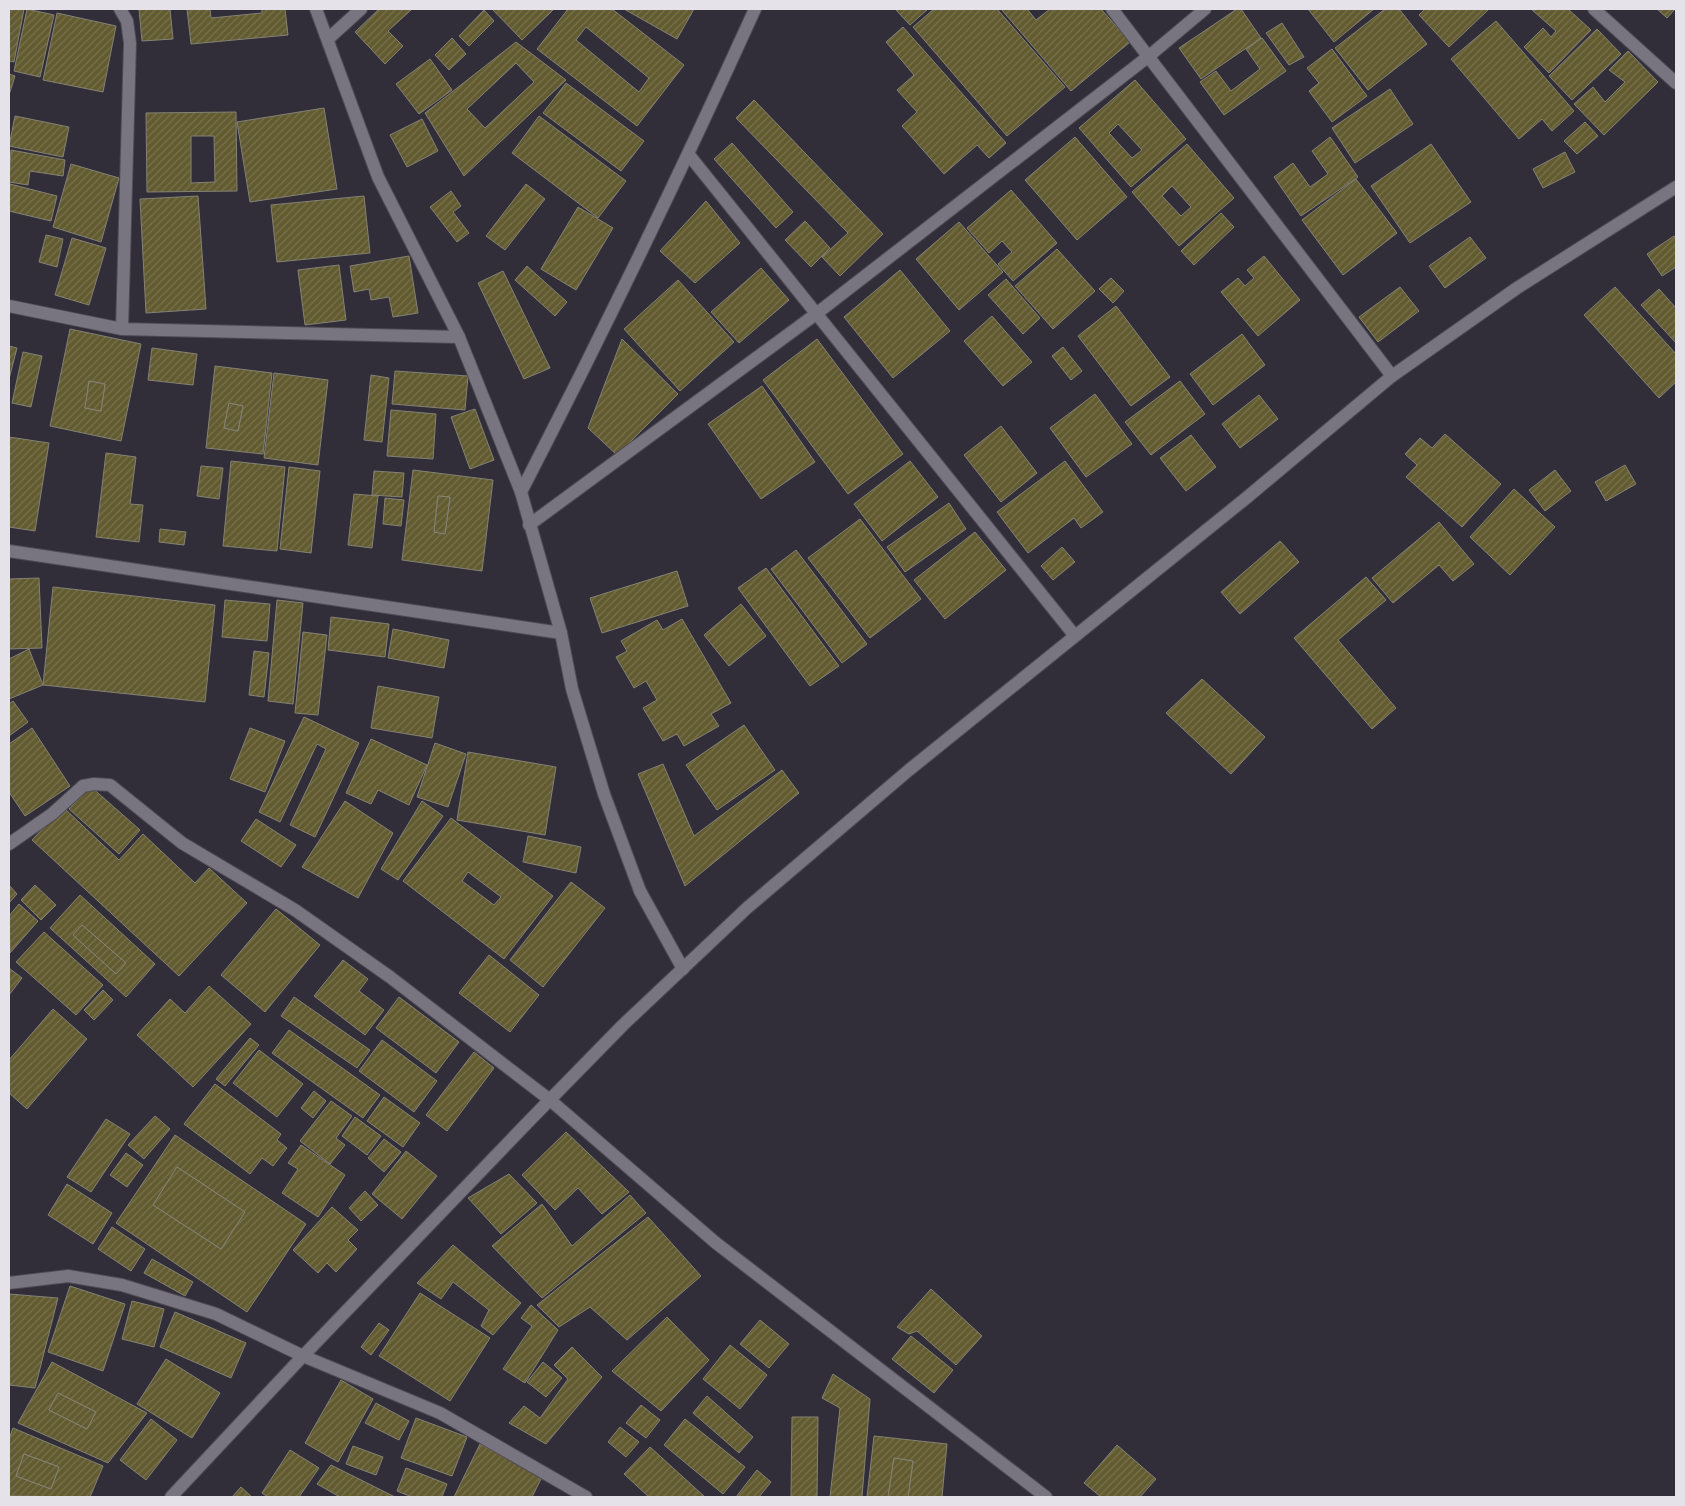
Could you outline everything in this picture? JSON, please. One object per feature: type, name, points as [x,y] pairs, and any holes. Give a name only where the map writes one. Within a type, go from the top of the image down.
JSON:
[{"type":"street","points":[[120,9],[127,22],[130,43],[122,329]]},
{"type":"street","points":[[316,9],[378,177],[459,338],[521,492],[561,633],[572,689],[604,794],[640,891],[683,969]]},
{"type":"street","points":[[328,39],[361,9]]},
{"type":"street","points":[[521,492],[607,324],[648,234],[689,155],[754,9]]},
{"type":"street","points":[[1112,9],[1392,376]]},
{"type":"street","points":[[529,524],[816,314],[1149,56],[1205,9]]},
{"type":"street","points":[[1594,9],[1676,83]]},
{"type":"street","points":[[689,155],[1075,636]]},
{"type":"street","points":[[171,1497],[303,1356],[550,1100],[747,908],[909,770],[1392,376],[1517,288],[1676,187]]},
{"type":"street","points":[[9,306],[122,329],[459,338]]},
{"type":"street","points":[[9,551],[561,633]]},
{"type":"street","points":[[9,844],[52,814],[83,786],[94,784],[110,785],[182,843],[295,910],[390,978],[550,1100],[716,1243],[1046,1497]]},
{"type":"street","points":[[9,1283],[68,1276],[122,1285],[216,1314],[303,1356],[440,1413],[586,1497]]},
{"type":"building","points":[[9,9],[24,9],[14,62],[9,61]]},
{"type":"building","points":[[27,9],[54,15],[40,77],[14,71]]},
{"type":"building","points":[[139,9],[170,9],[173,39],[142,41]]},
{"type":"building","points":[[187,9],[210,9],[211,18],[262,13],[262,9],[285,9],[288,35],[191,44]]},
{"type":"building","points":[[379,9],[412,9],[388,31],[403,46],[385,64],[355,32]]},
{"type":"building","points":[[492,9],[554,9],[522,40]]},
{"type":"building","points":[[568,9],[612,9],[684,65],[637,126],[537,49]],"holes":[[[586,27],[649,78],[639,92],[576,40]]]},
{"type":"building","points":[[624,9],[694,9],[677,39]]},
{"type":"building","points":[[895,9],[928,9],[910,25]]},
{"type":"building","points":[[934,9],[997,9],[1065,87],[1007,136],[913,27]]},
{"type":"building","points":[[1001,9],[1027,9],[1036,20],[1050,9],[1101,9],[1130,42],[1071,91]]},
{"type":"building","points":[[1237,9],[1241,9],[1261,38],[1201,79],[1179,48]]},
{"type":"building","points":[[1308,9],[1374,9],[1334,42]]},
{"type":"building","points":[[1385,9],[1399,9],[1427,44],[1368,90],[1335,48]]},
{"type":"building","points":[[1425,9],[1488,10],[1449,47],[1419,15]]},
{"type":"building","points":[[1531,9],[1568,9],[1591,30],[1549,73],[1524,47],[1543,28],[1551,37],[1556,31]]},
{"type":"building","points":[[1657,9],[1675,9],[1667,18]]},
{"type":"building","points":[[484,10],[494,21],[469,46],[459,36]]},
{"type":"building","points":[[57,13],[116,26],[103,92],[43,80]]},
{"type":"building","points":[[1496,21],[1574,111],[1552,131],[1542,119],[1519,139],[1451,59]]},
{"type":"building","points":[[1282,23],[1304,57],[1289,65],[1266,33]]},
{"type":"building","points":[[903,27],[1006,143],[989,158],[977,145],[944,174],[902,126],[917,112],[897,90],[914,75],[886,42]]},
{"type":"building","points":[[1597,29],[1621,54],[1572,100],[1549,76]]},
{"type":"building","points":[[452,38],[466,54],[449,70],[435,55]]},
{"type":"building","points":[[1262,38],[1286,71],[1224,115],[1200,82],[1216,71],[1231,91],[1260,69],[1246,49]]},
{"type":"building","points":[[516,42],[566,80],[464,176],[425,113]],"holes":[[[516,63],[534,82],[485,128],[467,109]]]},
{"type":"building","points":[[1332,49],[1367,96],[1332,122],[1309,91],[1319,83],[1307,68]]},
{"type":"building","points":[[1628,51],[1658,82],[1604,135],[1574,104],[1593,87],[1605,102],[1625,82],[1609,70]]},
{"type":"building","points":[[430,59],[452,90],[419,114],[396,84]]},
{"type":"building","points":[[9,74],[15,76],[9,95]]},
{"type":"building","points":[[1135,80],[1186,139],[1131,187],[1079,128]],"holes":[[[1118,124],[1142,150],[1132,158],[1109,133]]]},
{"type":"building","points":[[566,83],[644,141],[621,171],[543,113]]},
{"type":"building","points":[[1390,89],[1413,124],[1355,163],[1332,128]]},
{"type":"building","points":[[754,100],[883,234],[840,276],[822,257],[848,233],[736,118]]},
{"type":"building","points":[[324,108],[337,189],[250,202],[237,122]]},
{"type":"building","points":[[236,112],[237,191],[147,192],[146,113]],"holes":[[[191,136],[214,136],[215,182],[191,183]]]},
{"type":"building","points":[[15,116],[69,127],[63,157],[9,146]]},
{"type":"building","points":[[539,116],[626,181],[598,218],[512,153]]},
{"type":"building","points":[[422,119],[438,151],[407,167],[390,135]]},
{"type":"building","points":[[1585,122],[1598,136],[1577,154],[1564,141]]},
{"type":"building","points":[[1075,137],[1127,197],[1077,240],[1025,180]]},
{"type":"building","points":[[1330,137],[1358,177],[1301,216],[1274,177],[1293,163],[1310,187],[1328,174],[1312,151]]},
{"type":"building","points":[[732,143],[793,212],[776,228],[714,159]]},
{"type":"building","points":[[1187,144],[1234,198],[1179,246],[1132,192]],"holes":[[[1172,186],[1191,207],[1181,216],[1162,196]]]},
{"type":"building","points":[[1431,144],[1471,202],[1410,243],[1371,186]]},
{"type":"building","points":[[11,150],[65,160],[63,176],[30,171],[28,185],[9,182]]},
{"type":"building","points":[[1565,152],[1575,172],[1543,188],[1533,169]]},
{"type":"building","points":[[71,164],[119,178],[101,242],[53,227]]},
{"type":"building","points":[[1356,179],[1397,233],[1343,275],[1302,220]]},
{"type":"building","points":[[10,184],[57,196],[51,221],[9,211]]},
{"type":"building","points":[[526,184],[545,199],[505,250],[486,236]]},
{"type":"building","points":[[1011,190],[1057,243],[1013,281],[998,264],[1012,252],[1002,241],[989,253],[967,228]]},
{"type":"building","points":[[451,191],[461,206],[453,212],[469,233],[457,242],[430,207]]},
{"type":"building","points":[[198,196],[206,309],[146,313],[140,199]]},
{"type":"building","points":[[364,196],[370,253],[277,262],[271,205]]},
{"type":"building","points":[[706,201],[740,243],[695,283],[660,251]]},
{"type":"building","points":[[578,207],[613,228],[576,290],[541,269]]},
{"type":"building","points":[[1221,213],[1234,227],[1194,265],[1181,251]]},
{"type":"building","points":[[805,221],[830,248],[811,267],[785,240]]},
{"type":"building","points":[[959,222],[1003,272],[959,310],[916,259]]},
{"type":"building","points":[[46,235],[63,239],[57,267],[39,262]]},
{"type":"building","points":[[1674,236],[1676,239],[1676,267],[1662,276],[1647,254]]},
{"type":"building","points":[[1470,237],[1486,258],[1445,288],[1429,266]]},
{"type":"building","points":[[72,238],[106,248],[89,305],[55,295]]},
{"type":"building","points":[[1057,249],[1095,291],[1053,329],[1015,286]]},
{"type":"building","points":[[409,256],[418,313],[393,317],[389,297],[371,300],[369,289],[354,292],[350,266]]},
{"type":"building","points":[[1264,256],[1300,300],[1258,336],[1221,292],[1238,278],[1245,286],[1254,278],[1247,270]]},
{"type":"building","points":[[339,265],[346,320],[305,325],[298,270]]},
{"type":"building","points":[[527,266],[567,302],[555,316],[515,280]]},
{"type":"building","points":[[761,268],[789,300],[739,343],[711,312]]},
{"type":"building","points":[[900,270],[950,331],[893,378],[844,317]]},
{"type":"building","points":[[503,271],[550,368],[524,379],[478,283]]},
{"type":"building","points":[[1111,278],[1124,291],[1113,303],[1099,289]]},
{"type":"building","points":[[1006,279],[1040,318],[1023,334],[988,295]]},
{"type":"building","points":[[678,280],[734,342],[680,391],[624,329]]},
{"type":"building","points":[[1400,287],[1419,311],[1378,342],[1359,317]]},
{"type":"building","points":[[1615,287],[1676,354],[1676,382],[1659,398],[1584,315]]},
{"type":"building","points":[[1659,289],[1676,308],[1676,343],[1641,305]]},
{"type":"building","points":[[1116,306],[1170,377],[1131,406],[1078,336]]},
{"type":"building","points":[[992,316],[1032,362],[1003,386],[964,341]]},
{"type":"building","points":[[70,329],[141,344],[121,441],[50,426]],"holes":[[[89,381],[105,384],[101,411],[85,408]]]},
{"type":"building","points":[[1242,334],[1265,365],[1213,405],[1190,374]]},
{"type":"building","points":[[622,339],[678,394],[617,455],[588,428]]},
{"type":"building","points":[[817,339],[903,454],[848,494],[763,380]]},
{"type":"building","points":[[9,346],[17,348],[9,379]]},
{"type":"building","points":[[1063,347],[1082,371],[1071,380],[1052,356]]},
{"type":"building","points":[[152,348],[197,354],[193,385],[148,380]]},
{"type":"building","points":[[23,352],[42,356],[31,407],[12,403]]},
{"type":"building","points":[[215,366],[272,373],[263,454],[206,448]],"holes":[[[229,403],[243,406],[238,431],[224,428]]]},
{"type":"building","points":[[395,371],[468,376],[465,410],[392,404]]},
{"type":"building","points":[[274,373],[328,380],[318,465],[264,458]]},
{"type":"building","points":[[371,375],[389,378],[382,442],[364,440]]},
{"type":"building","points":[[89,381],[105,384],[101,411],[85,408]]},
{"type":"building","points":[[1180,381],[1205,414],[1151,455],[1125,422]]},
{"type":"building","points":[[762,386],[815,462],[761,499],[708,424]]},
{"type":"building","points":[[1095,394],[1132,444],[1086,477],[1050,428]]},
{"type":"building","points":[[1259,395],[1278,419],[1240,448],[1222,424]]},
{"type":"building","points":[[229,403],[243,406],[238,431],[224,428]]},
{"type":"building","points":[[475,409],[494,460],[470,469],[451,417]]},
{"type":"building","points":[[391,410],[436,414],[433,459],[387,456]]},
{"type":"building","points":[[1001,426],[1037,473],[1001,502],[964,455]]},
{"type":"building","points":[[1445,434],[1501,484],[1462,527],[1406,477],[1417,465],[1405,454],[1420,438],[1432,448]]},
{"type":"building","points":[[1191,435],[1216,467],[1186,491],[1160,458]]},
{"type":"building","points":[[9,437],[49,443],[35,531],[9,527]]},
{"type":"building","points":[[106,453],[136,457],[130,504],[143,505],[139,542],[96,537]]},
{"type":"building","points":[[231,461],[285,467],[277,551],[223,546]]},
{"type":"building","points":[[910,461],[938,497],[882,541],[854,504]]},
{"type":"building","points":[[1065,461],[1103,512],[1081,528],[1074,518],[1028,553],[997,512]]},
{"type":"building","points":[[1625,465],[1636,484],[1606,501],[1595,482]]},
{"type":"building","points":[[201,466],[223,468],[219,499],[197,496]]},
{"type":"building","points":[[289,467],[320,471],[311,553],[280,549]]},
{"type":"building","points":[[413,470],[493,480],[482,571],[402,560]],"holes":[[[438,496],[450,497],[445,534],[434,532]]]},
{"type":"building","points":[[1555,470],[1571,491],[1545,511],[1529,490]]},
{"type":"building","points":[[374,471],[404,473],[402,497],[372,495]]},
{"type":"building","points":[[1514,489],[1555,527],[1510,575],[1470,537]]},
{"type":"building","points":[[354,494],[378,496],[372,548],[348,545]]},
{"type":"building","points":[[438,496],[450,497],[445,534],[434,532]]},
{"type":"building","points":[[385,498],[404,500],[401,526],[383,524]]},
{"type":"building","points":[[949,503],[966,529],[905,572],[887,547]]},
{"type":"building","points":[[860,519],[921,599],[870,638],[808,558]]},
{"type":"building","points":[[1439,522],[1474,564],[1453,581],[1439,565],[1393,603],[1372,578]]},
{"type":"building","points":[[160,529],[186,532],[184,545],[159,542]]},
{"type":"building","points":[[975,532],[1006,570],[945,619],[914,580]]},
{"type":"building","points":[[1280,541],[1299,562],[1240,614],[1221,592]]},
{"type":"building","points":[[1062,547],[1075,562],[1053,580],[1041,566]]},
{"type":"building","points":[[796,550],[867,644],[842,663],[771,569]]},
{"type":"building","points":[[766,568],[839,666],[810,686],[738,588]]},
{"type":"building","points":[[677,571],[688,606],[602,633],[590,598]]},
{"type":"building","points":[[1366,577],[1386,600],[1338,640],[1396,708],[1372,729],[1294,638]]},
{"type":"building","points":[[39,578],[42,648],[9,649],[9,579]]},
{"type":"building","points":[[53,587],[215,605],[205,702],[43,685]]},
{"type":"building","points":[[225,600],[270,604],[267,641],[222,637]]},
{"type":"building","points":[[277,600],[303,603],[293,704],[268,701]]},
{"type":"building","points":[[741,604],[766,636],[729,666],[704,635]]},
{"type":"building","points":[[331,617],[389,624],[385,657],[328,650]]},
{"type":"building","points":[[682,619],[731,703],[711,714],[719,726],[684,746],[677,734],[663,741],[643,708],[657,700],[646,681],[634,688],[616,657],[627,651],[621,641],[657,620],[663,630]]},
{"type":"building","points":[[393,629],[449,640],[444,668],[388,658]]},
{"type":"building","points":[[303,632],[327,635],[318,715],[295,713]]},
{"type":"building","points":[[29,649],[43,685],[9,699],[9,659]]},
{"type":"building","points":[[254,651],[269,653],[264,697],[249,695]]},
{"type":"building","points":[[1202,679],[1265,737],[1231,774],[1166,713]]},
{"type":"building","points":[[378,686],[439,697],[432,738],[371,728]]},
{"type":"building","points":[[13,701],[28,722],[9,736],[9,704]]},
{"type":"building","points":[[304,717],[359,743],[315,837],[290,825],[326,749],[317,744],[280,822],[259,812]]},
{"type":"building","points":[[744,725],[775,770],[717,810],[686,765]]},
{"type":"building","points":[[32,728],[70,786],[25,816],[9,792],[9,744]]},
{"type":"building","points":[[250,728],[285,741],[265,792],[230,779]]},
{"type":"building","points":[[371,739],[427,765],[409,805],[378,790],[371,804],[346,793]]},
{"type":"building","points":[[435,743],[466,754],[448,807],[417,797]]},
{"type":"building","points":[[468,752],[556,767],[545,835],[457,820]]},
{"type":"building","points":[[663,764],[694,836],[782,770],[799,793],[685,886],[638,774]]},
{"type":"building","points":[[90,786],[140,830],[119,854],[69,809]]},
{"type":"building","points":[[345,801],[393,833],[358,898],[302,867]]},
{"type":"building","points":[[422,801],[443,816],[398,880],[381,869]]},
{"type":"building","points":[[63,807],[119,860],[143,834],[195,883],[209,868],[247,903],[179,976],[32,840]]},
{"type":"building","points":[[451,818],[553,896],[504,959],[403,881]],"holes":[[[468,872],[501,897],[494,905],[462,881]]]},
{"type":"building","points":[[256,819],[296,845],[281,867],[241,841]]},
{"type":"building","points":[[528,836],[581,847],[576,873],[523,862]]},
{"type":"building","points":[[571,882],[605,908],[543,987],[510,960]]},
{"type":"building","points":[[9,885],[17,894],[9,903]]},
{"type":"building","points":[[35,885],[56,905],[41,920],[21,900]]},
{"type":"building","points":[[80,895],[155,964],[126,997],[50,928]],"holes":[[[82,925],[126,963],[116,974],[73,935]]]},
{"type":"building","points":[[19,904],[38,921],[10,953],[9,916]]},
{"type":"building","points":[[276,909],[320,945],[265,1012],[221,975]]},
{"type":"building","points":[[82,925],[126,963],[116,974],[73,935]]},
{"type":"building","points":[[44,932],[103,985],[76,1015],[16,962]]},
{"type":"building","points":[[489,955],[539,995],[510,1032],[459,993]]},
{"type":"building","points":[[343,960],[368,979],[359,991],[384,1010],[365,1035],[314,996]]},
{"type":"building","points":[[9,968],[22,978],[9,995]]},
{"type":"building","points":[[209,986],[251,1024],[193,1087],[137,1035],[170,999],[185,1013]]},
{"type":"building","points":[[103,990],[113,1000],[94,1020],[84,1010]]},
{"type":"building","points":[[294,997],[370,1050],[357,1068],[281,1016]]},
{"type":"building","points":[[399,997],[459,1042],[436,1073],[376,1028]]},
{"type":"building","points":[[53,1009],[87,1039],[27,1109],[9,1093],[9,1060]]},
{"type":"building","points":[[289,1030],[380,1095],[363,1118],[272,1053]]},
{"type":"building","points":[[250,1038],[259,1045],[225,1086],[216,1079]]},
{"type":"building","points":[[382,1040],[437,1081],[414,1112],[359,1071]]},
{"type":"building","points":[[259,1050],[303,1084],[277,1117],[233,1083]]},
{"type":"building","points":[[474,1052],[494,1068],[447,1131],[426,1115]]},
{"type":"building","points":[[215,1084],[281,1134],[277,1140],[287,1148],[273,1166],[262,1158],[250,1174],[184,1124]]},
{"type":"building","points":[[314,1091],[326,1101],[313,1118],[301,1108]]},
{"type":"building","points":[[384,1097],[420,1123],[403,1147],[367,1121]]},
{"type":"building","points":[[331,1101],[352,1116],[336,1138],[345,1145],[330,1164],[300,1141]]},
{"type":"building","points":[[155,1116],[170,1129],[144,1159],[128,1145]]},
{"type":"building","points":[[355,1117],[381,1136],[367,1155],[342,1136]]},
{"type":"building","points":[[106,1119],[130,1134],[91,1192],[67,1177]]},
{"type":"building","points":[[566,1132],[629,1192],[602,1214],[578,1188],[555,1210],[522,1175]]},
{"type":"building","points":[[175,1135],[306,1224],[247,1312],[116,1223]],"holes":[[[177,1167],[245,1212],[221,1249],[153,1205]]]},
{"type":"building","points":[[384,1139],[401,1152],[384,1172],[368,1158]]},
{"type":"building","points":[[301,1145],[345,1175],[318,1217],[282,1193],[298,1169],[288,1163]]},
{"type":"building","points":[[406,1151],[437,1176],[402,1219],[372,1194]]},
{"type":"building","points":[[126,1153],[143,1165],[127,1187],[110,1175]]},
{"type":"building","points":[[177,1167],[245,1212],[221,1249],[153,1205]]},
{"type":"building","points":[[509,1174],[537,1203],[501,1234],[468,1198]]},
{"type":"building","points":[[67,1184],[112,1213],[93,1244],[48,1215]]},
{"type":"building","points":[[365,1191],[378,1205],[361,1221],[349,1208]]},
{"type":"building","points":[[630,1195],[646,1213],[542,1298],[492,1246],[542,1204],[572,1246]]},
{"type":"building","points":[[332,1207],[358,1230],[348,1240],[357,1249],[336,1272],[327,1263],[318,1273],[293,1250]]},
{"type":"building","points":[[648,1217],[701,1276],[627,1340],[590,1307],[559,1327],[537,1305]]},
{"type":"building","points":[[112,1227],[145,1249],[131,1271],[98,1249]]},
{"type":"building","points":[[453,1245],[521,1303],[493,1335],[481,1326],[489,1310],[453,1282],[441,1299],[417,1283]]},
{"type":"building","points":[[152,1259],[193,1282],[185,1296],[144,1273]]},
{"type":"building","points":[[70,1286],[125,1304],[103,1371],[48,1352]]},
{"type":"building","points":[[931,1289],[982,1336],[956,1365],[917,1331],[909,1334],[897,1327]]},
{"type":"building","points":[[420,1293],[490,1338],[450,1401],[379,1356]]},
{"type":"building","points":[[9,1294],[58,1298],[35,1388],[9,1385]]},
{"type":"building","points":[[132,1301],[164,1309],[154,1347],[122,1339]]},
{"type":"building","points":[[531,1305],[558,1330],[525,1383],[503,1369],[532,1326],[521,1318]]},
{"type":"building","points":[[175,1312],[246,1343],[231,1378],[160,1347]]},
{"type":"building","points":[[667,1317],[709,1360],[661,1411],[612,1371]]},
{"type":"building","points":[[760,1320],[789,1344],[769,1368],[740,1344]]},
{"type":"building","points":[[379,1323],[389,1330],[371,1355],[361,1347]]},
{"type":"building","points":[[911,1336],[953,1370],[934,1393],[892,1359]]},
{"type":"building","points":[[730,1345],[767,1375],[740,1409],[703,1379]]},
{"type":"building","points":[[572,1347],[602,1377],[546,1444],[509,1423],[524,1406],[540,1418],[568,1379],[554,1365]]},
{"type":"building","points":[[166,1359],[220,1393],[192,1438],[137,1404]]},
{"type":"building","points":[[52,1362],[147,1413],[108,1463],[18,1423]],"holes":[[[58,1393],[96,1412],[87,1429],[49,1410]]]},
{"type":"building","points":[[543,1362],[562,1378],[546,1397],[527,1382]]},
{"type":"building","points":[[833,1374],[870,1399],[862,1497],[830,1497],[840,1408],[822,1398]]},
{"type":"building","points":[[341,1380],[373,1399],[338,1462],[305,1443]]},
{"type":"building","points":[[58,1393],[96,1412],[87,1429],[49,1410]]},
{"type":"building","points":[[707,1396],[753,1437],[739,1453],[693,1413]]},
{"type":"building","points":[[376,1403],[409,1421],[399,1440],[365,1423]]},
{"type":"building","points":[[641,1405],[660,1420],[646,1438],[626,1423]]},
{"type":"building","points":[[792,1417],[818,1417],[817,1497],[791,1497]]},
{"type":"building","points":[[416,1418],[467,1437],[452,1476],[401,1458]]},
{"type":"building","points":[[151,1419],[177,1440],[146,1480],[120,1460]]},
{"type":"building","points":[[685,1419],[745,1467],[723,1494],[664,1445]]},
{"type":"building","points":[[620,1427],[639,1442],[626,1457],[608,1442]]},
{"type":"building","points":[[13,1428],[103,1466],[90,1497],[9,1496],[9,1439]],"holes":[[[24,1454],[59,1467],[51,1489],[16,1476]]]},
{"type":"building","points":[[874,1436],[947,1444],[942,1497],[908,1497],[913,1461],[894,1458],[888,1497],[867,1497]]},
{"type":"building","points":[[480,1444],[542,1477],[532,1497],[454,1497]]},
{"type":"building","points":[[1117,1445],[1156,1479],[1140,1497],[1101,1497],[1084,1483]]},
{"type":"building","points":[[353,1446],[383,1457],[376,1475],[346,1464]]},
{"type":"building","points":[[650,1447],[705,1497],[649,1497],[624,1474]]},
{"type":"building","points":[[290,1450],[319,1468],[299,1497],[268,1497],[262,1493]]},
{"type":"building","points":[[24,1454],[59,1467],[51,1489],[16,1476]]},
{"type":"building","points":[[894,1458],[913,1461],[908,1497],[888,1497]]},
{"type":"building","points":[[331,1465],[395,1497],[340,1497],[317,1484]]},
{"type":"building","points":[[406,1468],[447,1484],[442,1497],[412,1497],[397,1491]]},
{"type":"building","points":[[757,1470],[771,1482],[759,1497],[736,1497]]},
{"type":"building","points":[[241,1487],[252,1497],[232,1497]]}]
